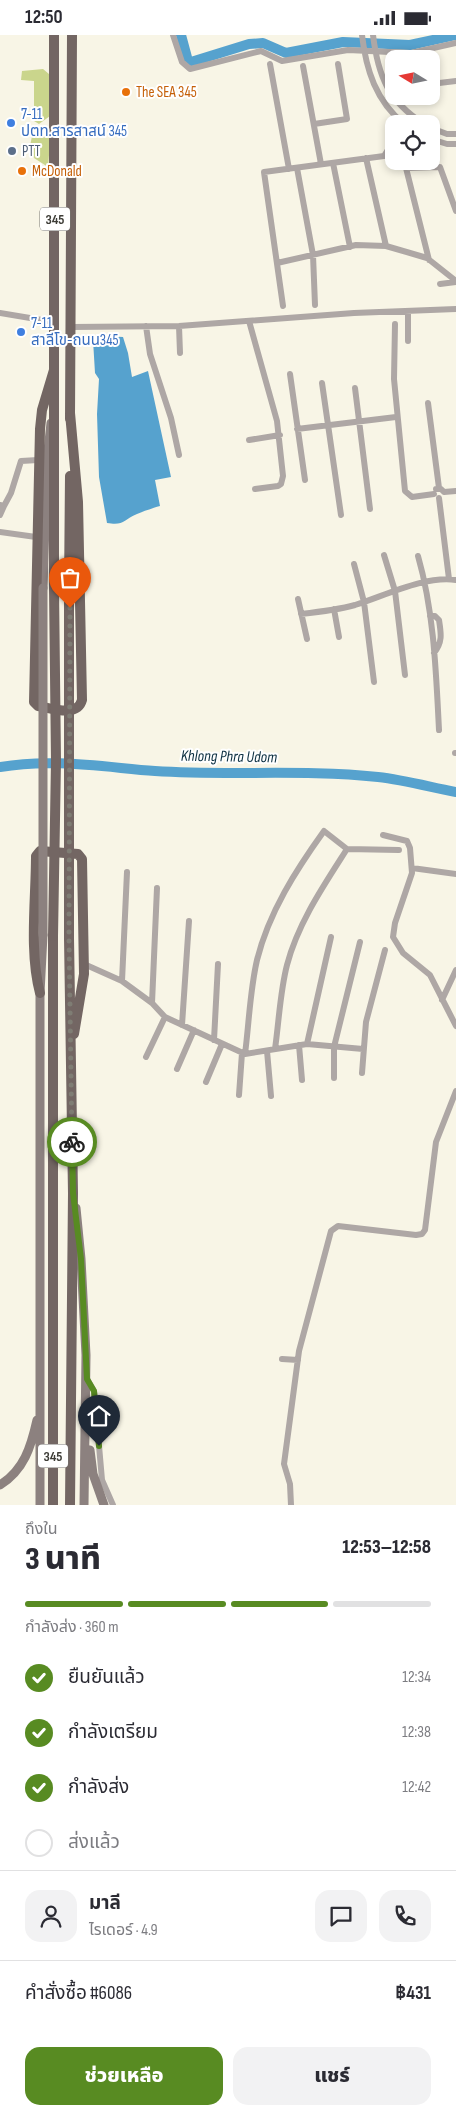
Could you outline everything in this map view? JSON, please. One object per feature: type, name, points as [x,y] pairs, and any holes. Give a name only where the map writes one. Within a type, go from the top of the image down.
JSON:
[{"type":"main road","name":"345","points":[[40,1505],[40,993],[48,936],[56,761],[54,589],[54,35]]},
{"type":"main road","name":"345","points":[[70,1505],[73,1193],[69,938],[72,35]]},
{"type":"main road","points":[[54,370],[42,410],[38,460],[34,702],[38,707],[73,711],[79,708],[82,700],[78,502],[70,413]]},
{"type":"main road","name":"345","points":[[53,1505],[44,588],[47,460],[54,402]]},
{"type":"main road","points":[[40,993],[35,951],[37,853],[78,854],[81,856],[84,964],[82,994],[71,1043]]},
{"type":"main road","name":"345","points":[[73,1193],[80,1243],[87,1379],[86,1505]]},
{"type":"main road","points":[[0,1485],[16,1472],[27,1457],[34,1432],[40,1397]]},
{"type":"main road","points":[[87,1415],[93,1474],[104,1505]]},
{"type":"street","points":[[173,35],[182,63],[190,69],[261,51],[282,61],[339,51],[375,49],[411,53],[456,43]]},
{"type":"street","points":[[362,35],[368,70],[384,105],[395,115]]},
{"type":"street","points":[[373,35],[385,84]]},
{"type":"street","points":[[270,64],[288,169]]},
{"type":"street","points":[[314,124],[347,119],[338,64]]},
{"type":"street","points":[[303,66],[321,164]]},
{"type":"street","points":[[440,83],[456,81]]},
{"type":"street","points":[[398,105],[412,115]]},
{"type":"street","points":[[440,131],[456,134]]},
{"type":"street","points":[[440,142],[456,144]]},
{"type":"street","points":[[283,306],[264,172],[384,156]]},
{"type":"street","points":[[366,158],[386,246]]},
{"type":"street","points":[[333,163],[350,247]]},
{"type":"street","points":[[429,260],[406,168],[440,167],[456,211]]},
{"type":"street","points":[[297,168],[313,255],[315,305]]},
{"type":"street","points":[[277,263],[350,247],[386,246],[429,260],[456,282]]},
{"type":"street","points":[[440,284],[456,282]]},
{"type":"street","points":[[72,327],[179,326],[248,321],[395,318],[408,311],[456,309]]},
{"type":"street","points":[[408,311],[408,341]]},
{"type":"street","points":[[0,313],[54,322]]},
{"type":"street","points":[[395,318],[394,379],[404,491],[408,497],[436,496]]},
{"type":"street","points":[[248,321],[280,435],[283,476],[281,484],[255,489]]},
{"type":"street","points":[[146,326],[150,354],[171,418],[179,455]]},
{"type":"street","points":[[179,326],[180,353]]},
{"type":"street","points":[[290,374],[305,481]]},
{"type":"street","points":[[322,383],[341,515]]},
{"type":"street","points":[[355,388],[370,509]]},
{"type":"street","points":[[428,403],[441,490]]},
{"type":"street","points":[[297,429],[396,417]]},
{"type":"street","points":[[249,440],[280,435]]},
{"type":"street","points":[[0,515],[2,506],[11,493],[21,461],[38,460]]},
{"type":"street","points":[[301,614],[334,609],[426,583],[452,579],[435,490],[456,491]]},
{"type":"street","points":[[0,532],[36,537]]},
{"type":"street","points":[[384,555],[395,591],[405,675]]},
{"type":"street","points":[[418,556],[426,583],[430,616],[439,730]]},
{"type":"street","points":[[354,564],[364,602],[374,682]]},
{"type":"street","points":[[298,599],[307,639]]},
{"type":"street","points":[[334,609],[339,637]]},
{"type":"street","points":[[239,1095],[258,958],[296,870],[324,831],[347,849],[399,849]]},
{"type":"street","points":[[383,835],[407,841],[412,868],[406,894],[395,923],[393,937],[403,953],[430,975],[456,1026]]},
{"type":"street","points":[[275,1049],[287,964],[302,926],[324,885],[347,849]]},
{"type":"street","points":[[412,868],[456,874]]},
{"type":"street","points":[[122,981],[127,872]]},
{"type":"street","points":[[152,1003],[157,888]]},
{"type":"street","points":[[182,1025],[190,921]]},
{"type":"street","points":[[302,1080],[303,1045],[332,937]]},
{"type":"street","points":[[334,1078],[334,1047],[360,943]]},
{"type":"street","points":[[362,1073],[366,1022],[385,951]]},
{"type":"street","points":[[84,964],[122,981],[152,1003],[165,1017],[244,1054],[303,1045],[363,1049]]},
{"type":"street","points":[[214,1040],[218,964]]},
{"type":"street","points":[[442,1001],[456,971]]},
{"type":"street","points":[[146,1057],[165,1017]]},
{"type":"street","points":[[177,1069],[194,1030]]},
{"type":"street","points":[[206,1082],[222,1044]]},
{"type":"street","points":[[266,1051],[271,1096]]},
{"type":"street","points":[[291,1505],[290,1484],[284,1464],[298,1360],[310,1305],[334,1228],[338,1226],[416,1235],[422,1234],[425,1230],[436,1142],[456,1091]]},
{"type":"street","points":[[282,1359],[298,1360]]},
{"type":"street","points":[[87,1379],[94,1391],[102,1480],[113,1505]]},
{"type":"green space","points":[[43,69],[49,74],[50,116],[39,124],[34,121],[34,81],[21,80],[22,71]]},
{"type":"green space","points":[[47,126],[50,143],[48,167],[34,158],[30,146],[32,136]]},
{"type":"water","points":[[105,336],[123,337],[132,377],[148,371],[171,477],[155,480],[160,506],[132,516],[117,524],[107,523],[99,477],[97,414],[99,379],[95,373],[93,340]]},
{"type":"waterway","points":[[181,35],[188,61],[191,62],[249,44],[263,43],[286,53],[343,42],[410,45],[456,35]]},
{"type":"waterway","name":"Khlong Phra Udom","points":[[0,767],[19,764],[58,763],[155,771],[322,773],[388,778],[456,792]]},
{"type":"way so far","points":[[70,608],[69,938],[72,1142]]},
{"type":"place","name":"The SEA 345","points":[[126,92]]},
{"type":"place","name":"7-11 ปตท.สารสาสน์ 345","points":[[11,123]]},
{"type":"place","name":"PTT","points":[[12,151]]},
{"type":"place","name":"McDonald","points":[[22,171]]},
{"type":"place","name":"7-11 สาลีโข-ถนน345","points":[[21,332]]},
{"type":"route","points":[[72,1142],[73,1193],[78,1217],[87,1379],[94,1391],[99,1446]]}]
